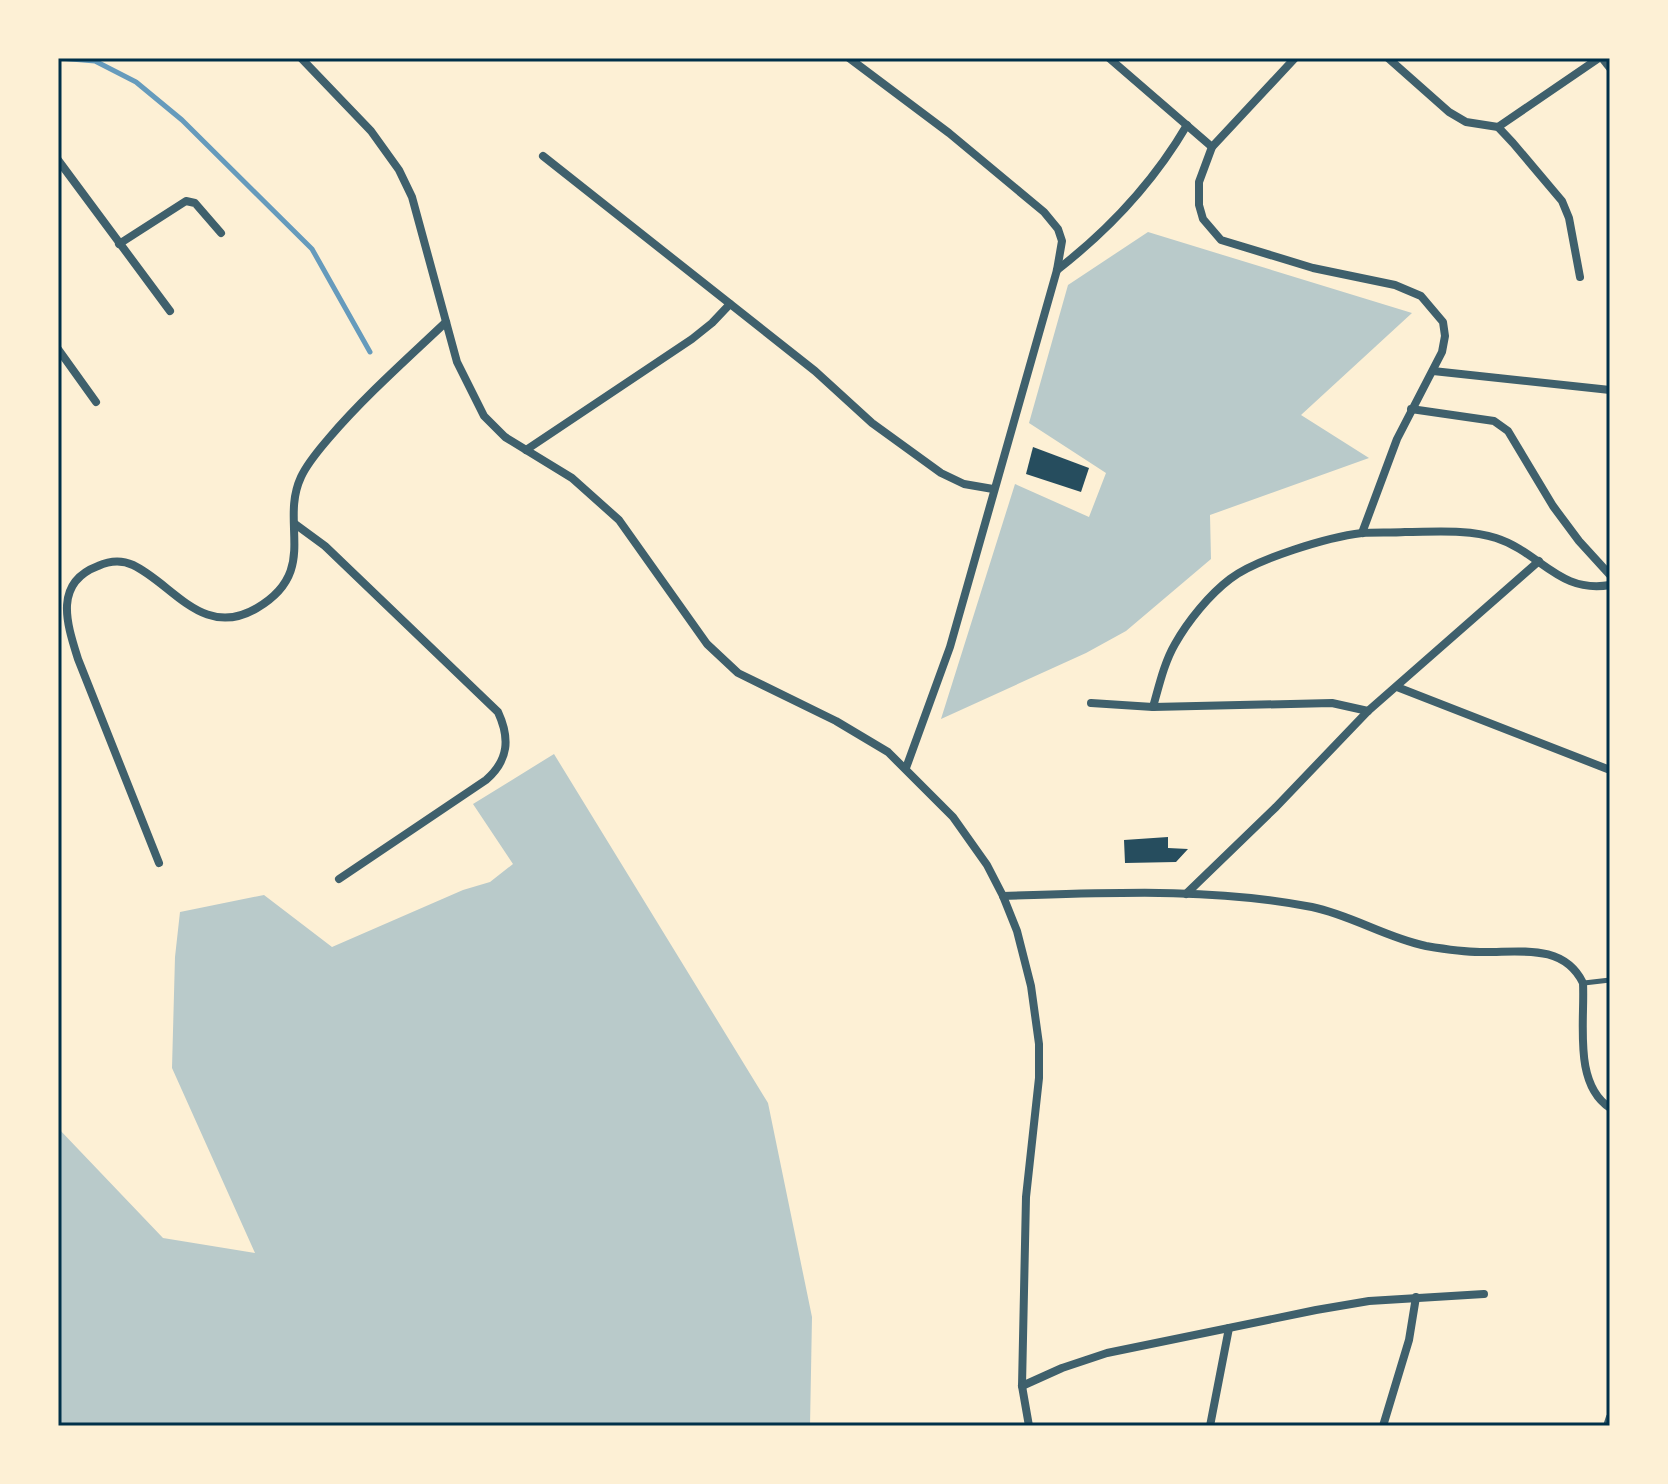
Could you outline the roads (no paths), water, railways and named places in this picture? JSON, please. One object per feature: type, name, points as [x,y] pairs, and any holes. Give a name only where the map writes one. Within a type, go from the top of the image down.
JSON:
[{"type":"street","points":[[301,58],[371,131],[399,170],[412,197],[457,362],[484,416],[505,437],[572,478],[619,520],[707,644],[738,673],[847,727],[888,752],[953,817],[987,865],[1017,931],[1031,986],[1039,1044],[1039,1078],[1026,1197],[1022,1386],[1027,1421],[1019,1426]]},
{"type":"street","points":[[849,58],[949,133],[1044,212],[1062,241],[1057,270],[950,647],[906,768]]},
{"type":"street","points":[[1109,58],[1212,147]]},
{"type":"street","points":[[1295,58],[1212,147],[1199,182],[1199,205],[1203,219],[1221,240],[1313,268],[1395,285],[1421,296],[1443,322],[1445,336],[1442,352],[1411,409],[1362,533]]},
{"type":"street","points":[[1388,58],[1449,112],[1466,122],[1498,127],[1562,201],[1569,218],[1580,277]]},
{"type":"street","points":[[1498,127],[1601,58],[1610,68]]},
{"type":"street","points":[[1057,270],[1113,222],[1148,184],[1187,125]]},
{"type":"street","points":[[543,156],[815,371],[872,423],[941,473],[964,484],[993,489]]},
{"type":"street","points":[[58,160],[170,311]]},
{"type":"street","points":[[119,244],[186,201],[195,203],[221,233]]},
{"type":"street","points":[[526,450],[692,339],[730,304]]},
{"type":"street","points":[[159,863],[78,659],[66,609],[68,593],[74,581],[88,569],[120,562],[134,566],[198,611],[219,617],[236,616],[263,604],[285,581],[296,555],[294,497],[311,460],[348,416],[446,322]]},
{"type":"street","points":[[58,349],[96,402]]},
{"type":"street","points":[[1433,371],[1610,390]]},
{"type":"street","points":[[1411,409],[1494,421],[1508,431],[1553,506],[1610,575]]},
{"type":"street","points":[[295,524],[325,546],[498,712],[506,728],[507,742],[497,770],[486,780],[339,879]]},
{"type":"street","points":[[1153,707],[1173,647],[1185,627],[1230,579],[1250,567],[1330,540],[1362,533],[1483,535],[1525,550],[1572,584],[1582,587],[1610,585]]},
{"type":"street","points":[[1186,894],[1276,807],[1368,711],[1539,561]]},
{"type":"street","points":[[1397,687],[1610,770]]},
{"type":"street","points":[[1091,703],[1153,707],[1332,703],[1368,711]]},
{"type":"street","points":[[1003,896],[1186,894],[1256,899],[1315,907],[1349,916],[1422,945],[1482,952],[1540,952],[1561,959],[1583,983],[1584,1061],[1597,1097],[1610,1108]]},
{"type":"street","points":[[1022,1386],[1107,1353],[1229,1328],[1369,1301],[1484,1294]]},
{"type":"street","points":[[1383,1426],[1409,1340],[1416,1297]]},
{"type":"street","points":[[1210,1426],[1229,1328]]},
{"type":"street","points":[[1607,1426],[1610,1417]]},
{"type":"lane","points":[[1583,983],[1610,980]]},
{"type":"waterway","points":[[59,58],[95,61],[136,82],[182,120],[312,249],[370,352]]}]
